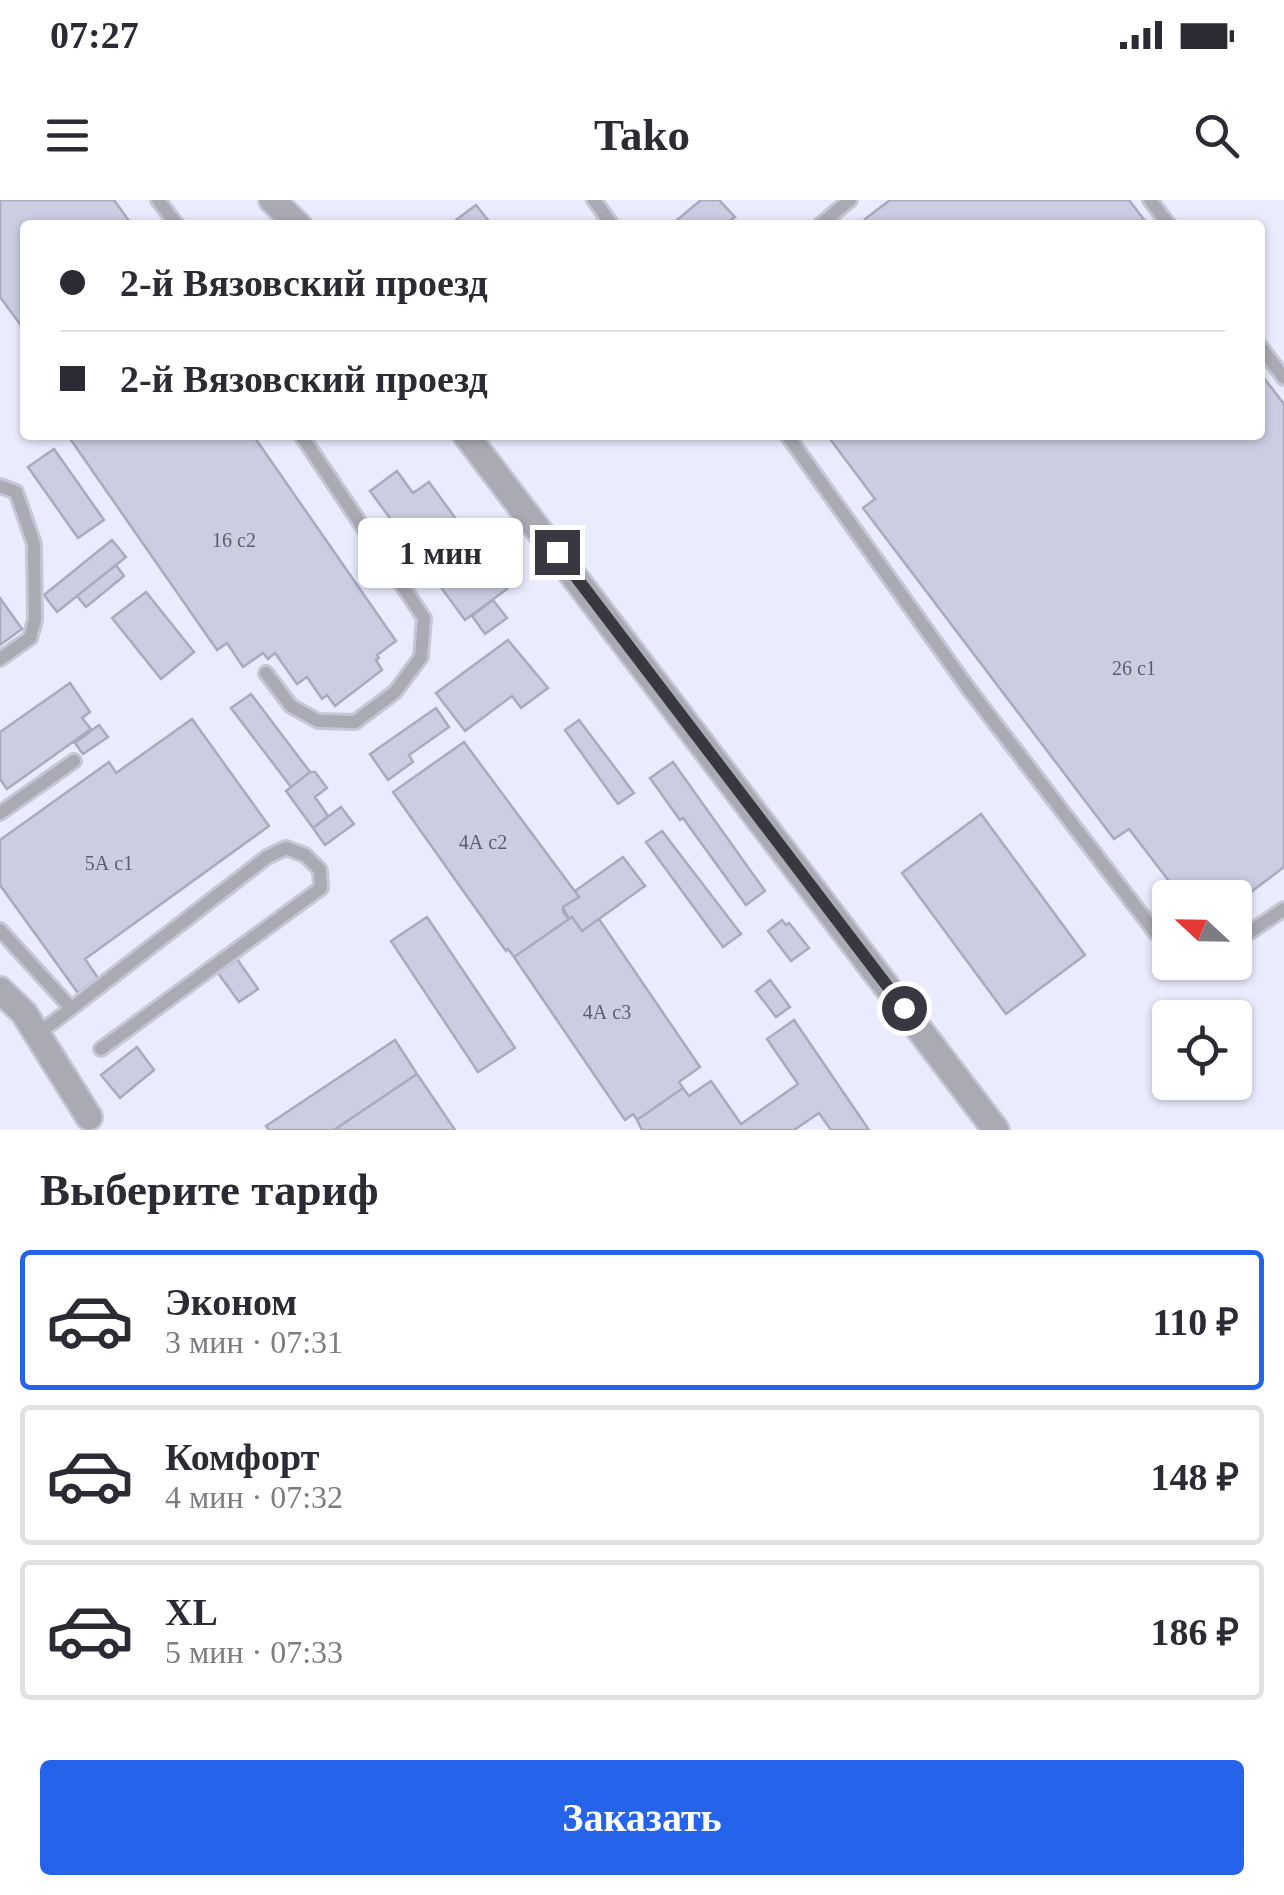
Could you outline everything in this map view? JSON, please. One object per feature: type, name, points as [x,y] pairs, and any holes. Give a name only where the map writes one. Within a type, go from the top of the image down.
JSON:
[{"type":"street","points":[[272,200],[293,220]]},
{"type":"street","points":[[470,440],[996,1130]]},
{"type":"street","points":[[0,990],[24,1012],[94,1126]]},
{"type":"lane","points":[[158,200],[173,220]]},
{"type":"lane","points":[[826,220],[850,200]]},
{"type":"lane","points":[[1150,200],[1165,220]]},
{"type":"lane","points":[[1265,353],[1284,378]]},
{"type":"lane","points":[[266,673],[292,706],[318,721],[355,722],[395,692],[421,657],[424,618],[304,440]]},
{"type":"lane","points":[[792,440],[968,688],[1152,928]]},
{"type":"lane","points":[[0,486],[16,492],[34,544],[36,620],[30,638],[0,659]]},
{"type":"lane","points":[[0,813],[74,762]]},
{"type":"lane","points":[[38,1034],[267,857],[286,848],[305,855],[320,870],[321,888],[101,1050]]},
{"type":"lane","points":[[1252,931],[1284,909]]},
{"type":"lane","points":[[0,930],[71,1008]]},
{"type":"building","points":[[0,200],[114,200],[128,220],[20,220],[20,324],[0,297]]},
{"type":"building","points":[[701,200],[719,200],[735,217],[731,220],[677,220]]},
{"type":"building","points":[[890,200],[1129,200],[1144,220],[866,220]]},
{"type":"building","points":[[476,205],[488,220],[456,220]]},
{"type":"building","points":[[1265,379],[1284,404],[1284,867],[1252,891],[1252,880],[1168,880],[1129,829],[1114,839],[863,508],[875,499],[831,440],[1265,440]]},
{"type":"building","points":[[71,440],[256,440],[396,641],[377,655],[382,670],[335,706],[327,695],[322,699],[307,677],[297,684],[275,653],[268,659],[263,653],[243,667],[227,643],[217,650]]},
{"type":"building","points":[[54,449],[104,520],[78,538],[28,467]]},
{"type":"building","points":[[397,471],[413,493],[429,482],[507,589],[465,620],[370,491]]},
{"type":"building","points":[[112,540],[126,557],[57,612],[44,595]]},
{"type":"building","points":[[116,565],[124,576],[86,607],[77,596]]},
{"type":"building","points":[[146,592],[194,652],[161,679],[112,618]]},
{"type":"building","points":[[0,598],[22,629],[0,645]]},
{"type":"building","points":[[493,600],[507,618],[485,634],[472,616]]},
{"type":"building","points":[[508,640],[548,688],[521,708],[512,696],[465,731],[436,693]]},
{"type":"building","points":[[70,683],[90,712],[82,718],[91,729],[7,789],[0,779],[0,732]]},
{"type":"building","points":[[251,694],[310,772],[291,787],[231,708]]},
{"type":"building","points":[[436,708],[449,727],[409,755],[413,762],[388,780],[370,754]]},
{"type":"building","points":[[192,719],[269,826],[85,959],[98,978],[78,993],[0,885],[0,840],[109,762],[116,773]]},
{"type":"building","points":[[579,720],[634,793],[618,804],[565,730]]},
{"type":"building","points":[[99,725],[108,737],[83,754],[75,743]]},
{"type":"building","points":[[464,742],[579,897],[563,907],[569,919],[514,957],[393,792]]},
{"type":"building","points":[[673,762],[765,891],[746,905],[650,778]]},
{"type":"building","points":[[315,772],[327,788],[315,797],[328,816],[313,828],[286,791]]},
{"type":"building","points":[[341,807],[354,824],[325,845],[313,828]]},
{"type":"building","points":[[981,814],[1085,955],[1006,1014],[902,873]]},
{"type":"building","points":[[662,831],[741,934],[723,947],[646,842]]},
{"type":"building","points":[[623,857],[645,886],[582,931],[563,912],[563,907],[579,897],[575,891]]},
{"type":"building","points":[[427,917],[515,1048],[478,1072],[391,941]]},
{"type":"building","points":[[572,917],[582,931],[599,919],[700,1067],[679,1082],[683,1088],[637,1120],[633,1114],[625,1120],[514,957]]},
{"type":"building","points":[[782,920],[809,948],[791,961],[768,931]]},
{"type":"building","points":[[237,959],[258,989],[239,1002],[218,973]]},
{"type":"building","points":[[770,980],[790,1007],[776,1017],[756,991]]},
{"type":"building","points":[[794,1020],[869,1130],[831,1130],[819,1113],[794,1130],[642,1130],[637,1120],[683,1088],[689,1096],[711,1081],[741,1124],[798,1084],[767,1039]]},
{"type":"building","points":[[395,1040],[417,1074],[334,1130],[269,1130],[266,1126]]},
{"type":"building","points":[[137,1047],[154,1070],[120,1098],[101,1075]]},
{"type":"building","points":[[417,1074],[455,1130],[334,1130]]},
{"type":"route","points":[[557,552],[904,1008]]}]
